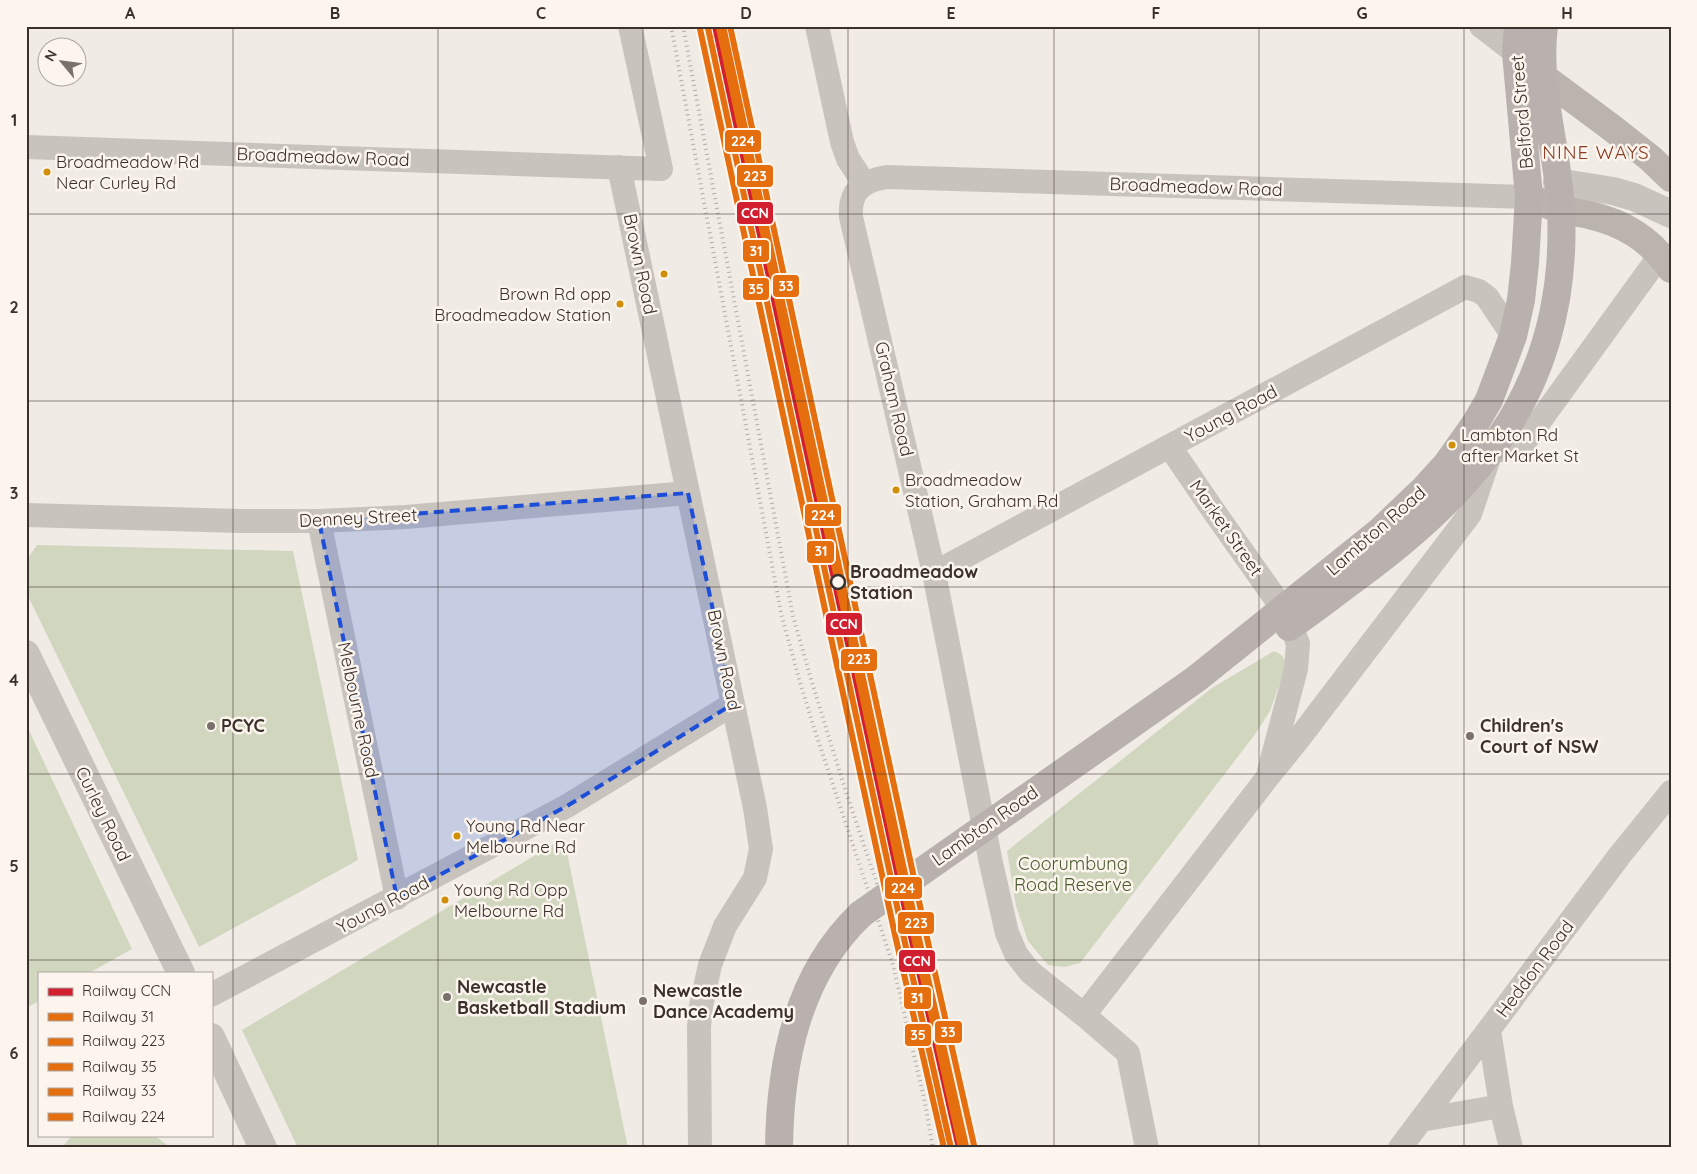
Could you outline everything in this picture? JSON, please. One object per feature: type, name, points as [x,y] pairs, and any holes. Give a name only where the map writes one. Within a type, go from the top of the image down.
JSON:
[{"type":"main road","name":"Belford Street","points":[[1518,26],[1516,53],[1529,197]]},
{"type":"main road","name":"Belford Street","points":[[1544,26],[1541,46],[1542,76],[1561,210]]},
{"type":"main road","points":[[1542,76],[1650,158],[1671,178]]},
{"type":"main road","points":[[1529,197],[1557,182]]},
{"type":"main road","points":[[1529,197],[1561,210],[1610,220],[1627,227],[1646,240],[1666,262]]},
{"type":"main road","name":"Lambton Road","points":[[1287,617],[1425,488],[1446,464],[1475,424],[1489,400],[1513,336],[1521,300],[1529,197]]},
{"type":"main road","name":"Lambton Road","points":[[780,1146],[784,1071],[793,1031],[801,1007],[811,984],[835,943],[860,914],[1196,679],[1408,538],[1445,505],[1491,452],[1518,410],[1534,378],[1549,332],[1559,272],[1561,210]]},
{"type":"street","name":"Broadmeadow Road","points":[[26,147],[661,169],[630,26]]},
{"type":"street","points":[[817,26],[842,142],[848,159],[864,183]]},
{"type":"street","points":[[1481,26],[1516,53]]},
{"type":"street","name":"Brown Road","points":[[619,167],[755,808],[761,849],[755,878],[725,926],[704,986],[699,1027],[700,1148]]},
{"type":"street","name":"Broadmeadow Road","points":[[864,183],[887,177],[1529,197]]},
{"type":"street","points":[[1557,182],[1613,191],[1634,197],[1671,214]]},
{"type":"street","name":"Graham Road","points":[[864,183],[853,196],[850,206],[851,217],[934,573],[991,863],[1009,940],[1016,954],[1030,972],[1084,1015],[1128,1054],[1147,1148]]},
{"type":"street","points":[[1491,452],[1521,447],[1666,262]]},
{"type":"street","name":"Young Road","points":[[934,573],[1465,287],[1487,297],[1513,336]]},
{"type":"street","name":"Market Street","points":[[1170,447],[1287,617]]},
{"type":"street","name":"Lambton Road","points":[[1084,1015],[1267,778],[1298,741],[1470,514],[1491,452]]},
{"type":"street","name":"Denney Street","points":[[26,515],[240,521],[320,521],[406,517],[688,493]]},
{"type":"street","name":"Melbourne Road","points":[[320,521],[396,898]]},
{"type":"street","name":"Lambton Road","points":[[1267,778],[1296,670],[1298,644],[1287,617]]},
{"type":"street","name":"Curley Road","points":[[26,654],[180,972]]},
{"type":"street","name":"Young Road","points":[[212,994],[567,806],[733,704]]},
{"type":"street","name":"Heddon Road","points":[[1400,1148],[1620,855],[1671,792]]},
{"type":"street","points":[[1489,1030],[1501,1106],[1511,1148]]},
{"type":"street","points":[[212,1039],[263,1148]]},
{"type":"street","points":[[1421,1120],[1501,1106]]},
{"type":"highlighted area","points":[[688,493],[733,704],[567,806],[397,898],[319,521]]},
{"type":"green space","name":"PCYC","points":[[37,545],[293,551],[358,860],[199,947],[26,592],[26,561]]},
{"type":"green space","name":"Coorumbung Road Reserve","points":[[1274,651],[1282,656],[1286,665],[1270,711],[1256,733],[1080,963],[1065,967],[1048,965],[1028,941],[1016,906],[1007,851],[1212,688]]},
{"type":"green space","points":[[26,724],[132,949],[91,972],[38,972],[38,1002],[26,1008]]},
{"type":"green space","name":"Newcastle Basketball Stadium","points":[[564,838],[628,1148],[298,1148],[242,1030]]},
{"type":"green space","points":[[71,1136],[155,1136],[171,1148],[62,1148]]},
{"type":"railway","points":[[671,26],[781,613],[814,728],[893,965],[924,1098],[933,1148]]},
{"type":"railway","points":[[683,26],[793,616],[844,786],[902,958],[936,1097],[945,1148]]},
{"type":"rail line","name":"CCN","points":[[715,26],[910,932],[959,1148]]},
{"type":"rail line","name":"223","points":[[723,26],[917,930],[966,1146]]},
{"type":"rail line","name":"33","points":[[730,26],[925,929],[974,1145]]},
{"type":"rail line","name":"31","points":[[708,28],[903,934],[951,1148]]},
{"type":"rail line","name":"224","points":[[719,28],[961,1148]]},
{"type":"rail line","name":"35","points":[[700,29],[895,935],[944,1148]]},
{"type":"place","name":"Broadmeadow Rd Near Curley Rd","points":[[47,172]]},
{"type":"place","name":"Brown Rd opp Broadmeadow Station","points":[[620,304]]},
{"type":"place","name":"Lambton Rd after Market St","points":[[1452,445]]},
{"type":"place","name":"Broadmeadow Station, Graham Rd","points":[[896,490]]},
{"type":"place","name":"Broadmeadow Station","points":[[838,582]]},
{"type":"place","name":"PCYC","points":[[211,726]]},
{"type":"place","name":"Children's Court of NSW","points":[[1470,736]]},
{"type":"place","name":"Young Rd Near Melbourne Rd","points":[[457,836]]},
{"type":"place","name":"Young Rd Opp Melbourne Rd","points":[[445,900]]},
{"type":"place","name":"Newcastle Basketball Stadium","points":[[447,997]]},
{"type":"place","name":"Newcastle Dance Academy","points":[[643,1001]]},
{"type":"district","name":"NINE WAYS","points":[[1596,152]]}]
